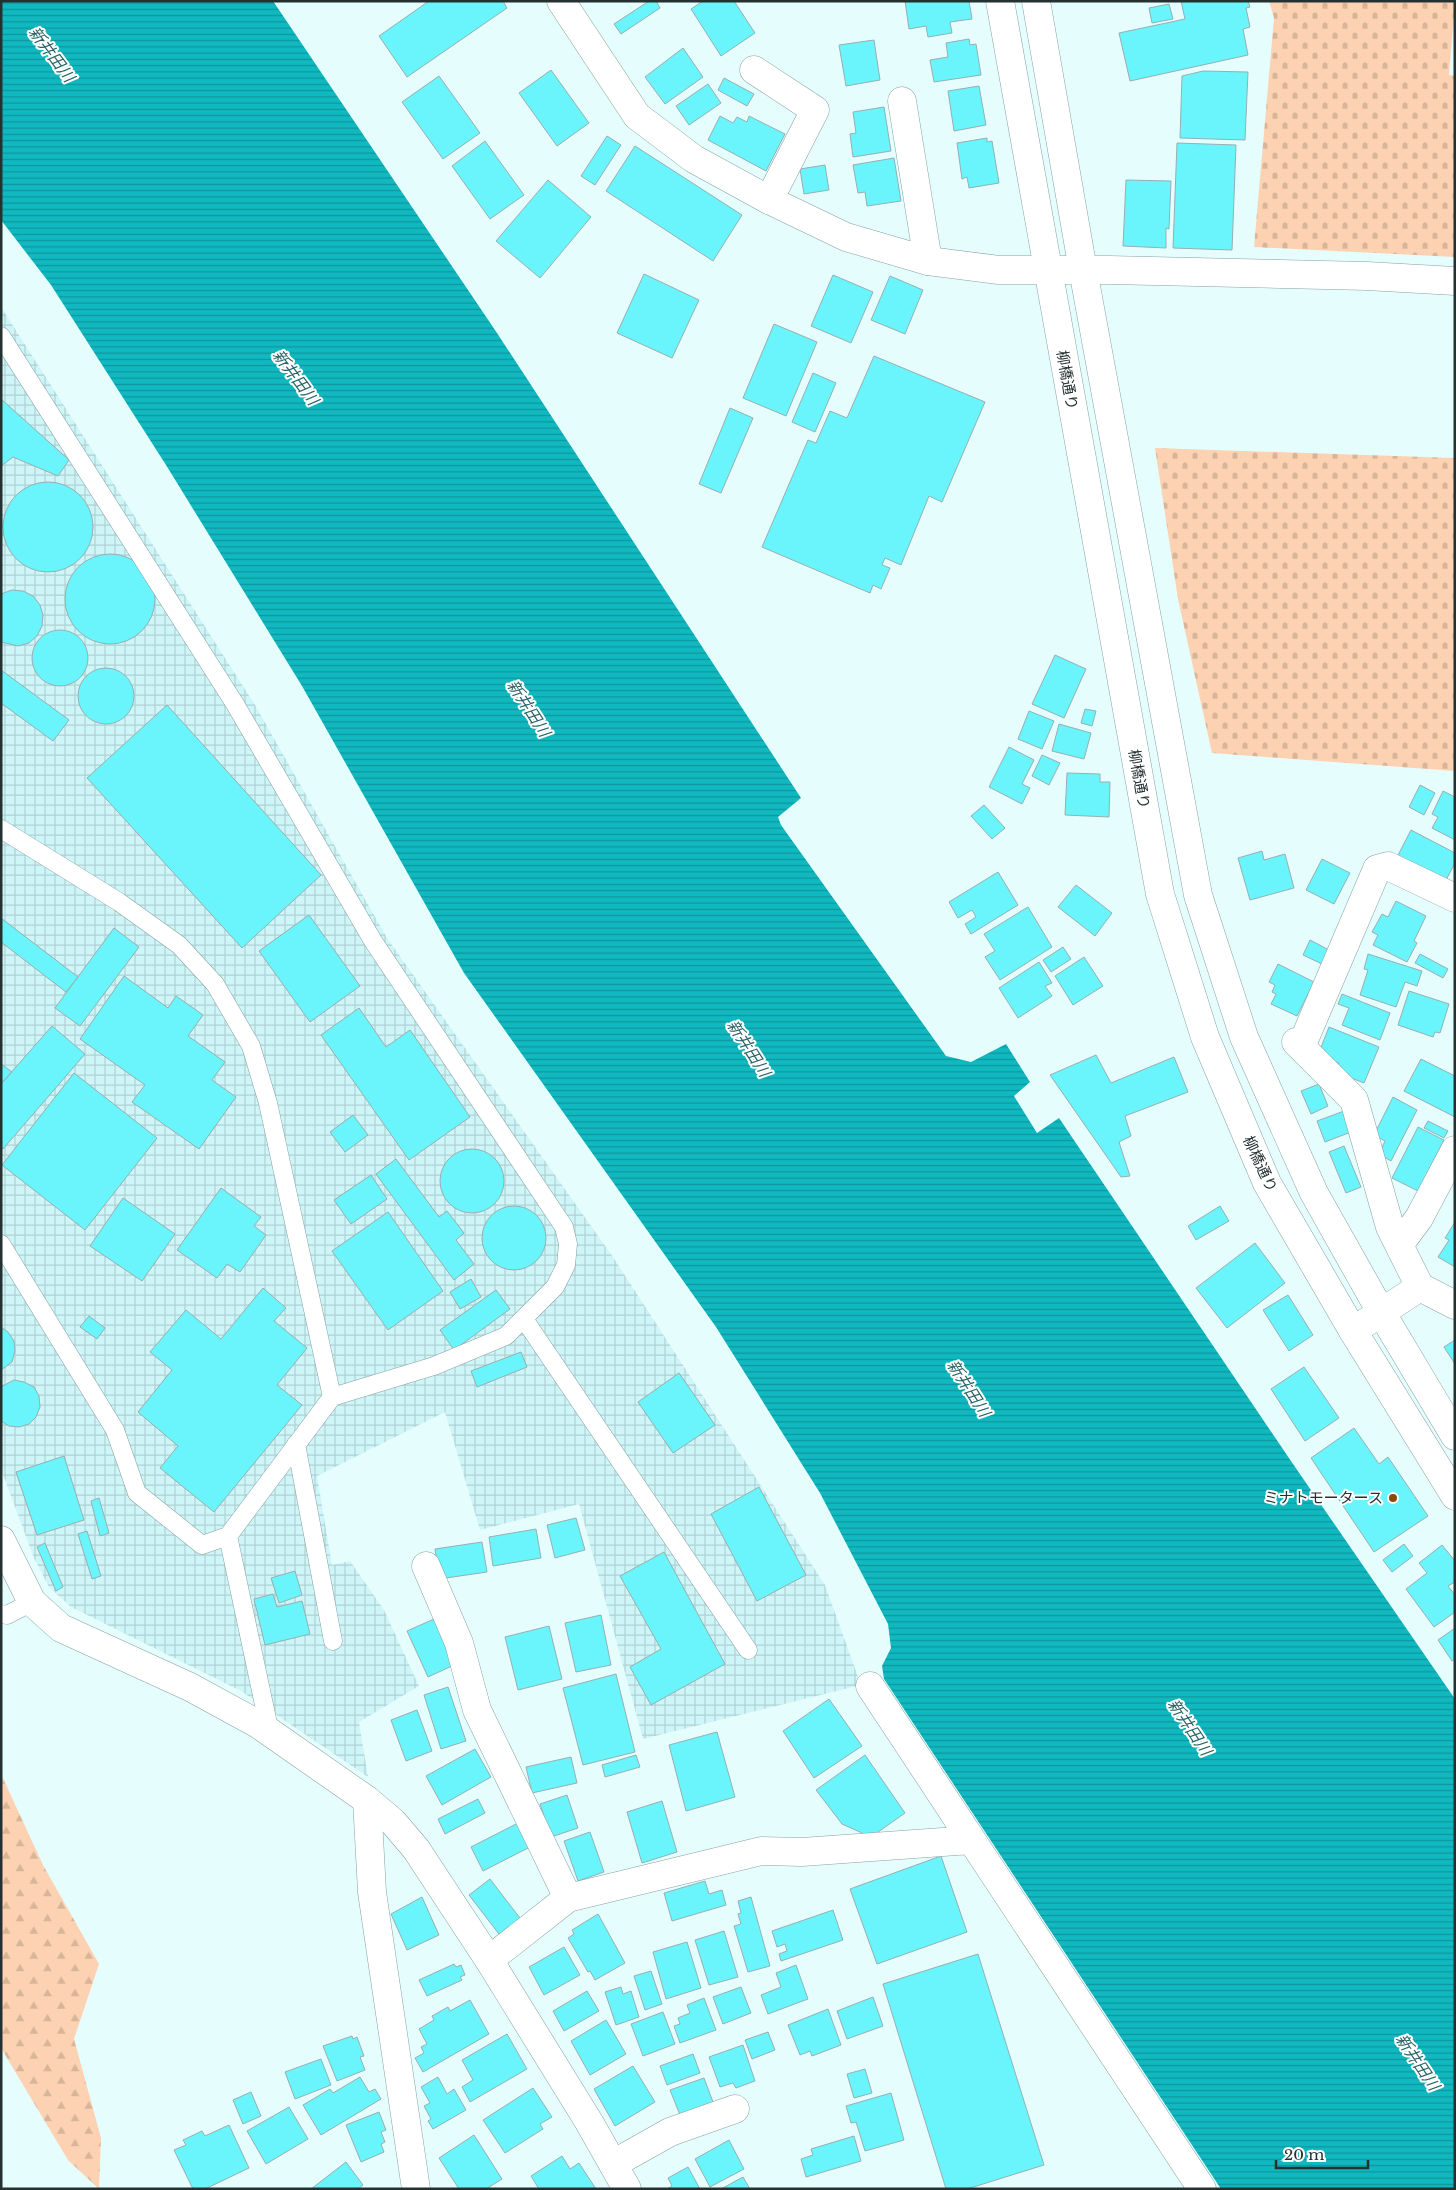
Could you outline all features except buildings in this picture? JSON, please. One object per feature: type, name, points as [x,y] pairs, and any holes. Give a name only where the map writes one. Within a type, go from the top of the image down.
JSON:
[{"type":"street","points":[[561,1],[637,116],[694,159],[769,200],[846,238],[928,261],[999,270],[1367,276],[1455,281]]},
{"type":"street","name":"柳橋通り","points":[[1000,1],[1160,894],[1205,1037],[1267,1183],[1353,1330],[1455,1496]]},
{"type":"street","points":[[1036,1],[1083,270],[1198,895],[1244,1037],[1314,1193],[1381,1312],[1455,1436]]},
{"type":"street","points":[[754,70],[815,110],[769,200]]},
{"type":"street","points":[[902,102],[928,261]]},
{"type":"street","points":[[1455,898],[1388,866],[1377,868],[1298,1045],[1354,1100],[1390,1227],[1420,1287],[1455,1305]]},
{"type":"street","points":[[1399,1245],[1419,1218],[1455,1150]]},
{"type":"street","points":[[1353,1330],[1420,1287]]},
{"type":"street","points":[[1,1540],[32,1602],[61,1628],[190,1688],[270,1732],[367,1800],[393,1822],[416,1849],[489,1960],[627,2189]]},
{"type":"street","points":[[426,1566],[459,1643],[477,1710],[568,1898]]},
{"type":"street","points":[[870,1686],[1202,2189]]},
{"type":"street","points":[[367,1800],[372,1892],[416,2189]]},
{"type":"street","points":[[489,1960],[568,1898],[761,1851],[811,1851],[971,1840]]},
{"type":"street","points":[[612,2164],[670,2132],[735,2109]]},
{"type":"lane","points":[[1,336],[235,704],[373,942],[564,1227],[568,1244],[566,1265],[555,1287],[506,1336],[434,1366],[332,1396],[228,1536],[202,1545],[137,1493],[115,1430],[1,1244]]},
{"type":"lane","points":[[1,829],[126,907],[179,945],[216,984],[251,1046],[268,1103],[332,1396]]},
{"type":"lane","points":[[524,1319],[748,1650]]},
{"type":"lane","points":[[296,1444],[333,1641]]},
{"type":"lane","points":[[228,1536],[270,1732]]},
{"type":"lane","points":[[1,1614],[7,1615],[32,1602]]},
{"type":"shaded area","points":[[1,307],[255,705],[387,938],[613,1257],[825,1585],[861,1685],[643,1739],[579,1504],[480,1530],[445,1412],[317,1476],[332,1565],[350,1561],[384,1610],[419,1686],[359,1722],[368,1777],[241,1691],[71,1607],[49,1587],[34,1558],[1,1469]]},
{"type":"green space","points":[[1269,1],[1455,1],[1449,75],[1455,76],[1455,257],[1254,247],[1274,18]]},
{"type":"green space","points":[[1155,448],[1455,458],[1455,771],[1212,753],[1178,599]]},
{"type":"green space","points":[[1,1774],[43,1865],[99,1964],[74,2039],[101,2138],[99,2189],[68,2160],[1,2048]]},
{"type":"water","name":"新井田川","points":[[1,1],[273,1],[497,333],[801,798],[778,817],[781,825],[946,1056],[971,1062],[1006,1044],[1030,1082],[1014,1096],[1037,1133],[1059,1118],[1293,1464],[1455,1699],[1455,2189],[1221,2189],[884,1679],[882,1666],[891,1648],[888,1624],[820,1493],[716,1327],[464,973],[302,686],[166,465],[51,285],[1,220]]},
{"type":"place","name":"ミナトモータース","points":[[1393,1498]]}]
